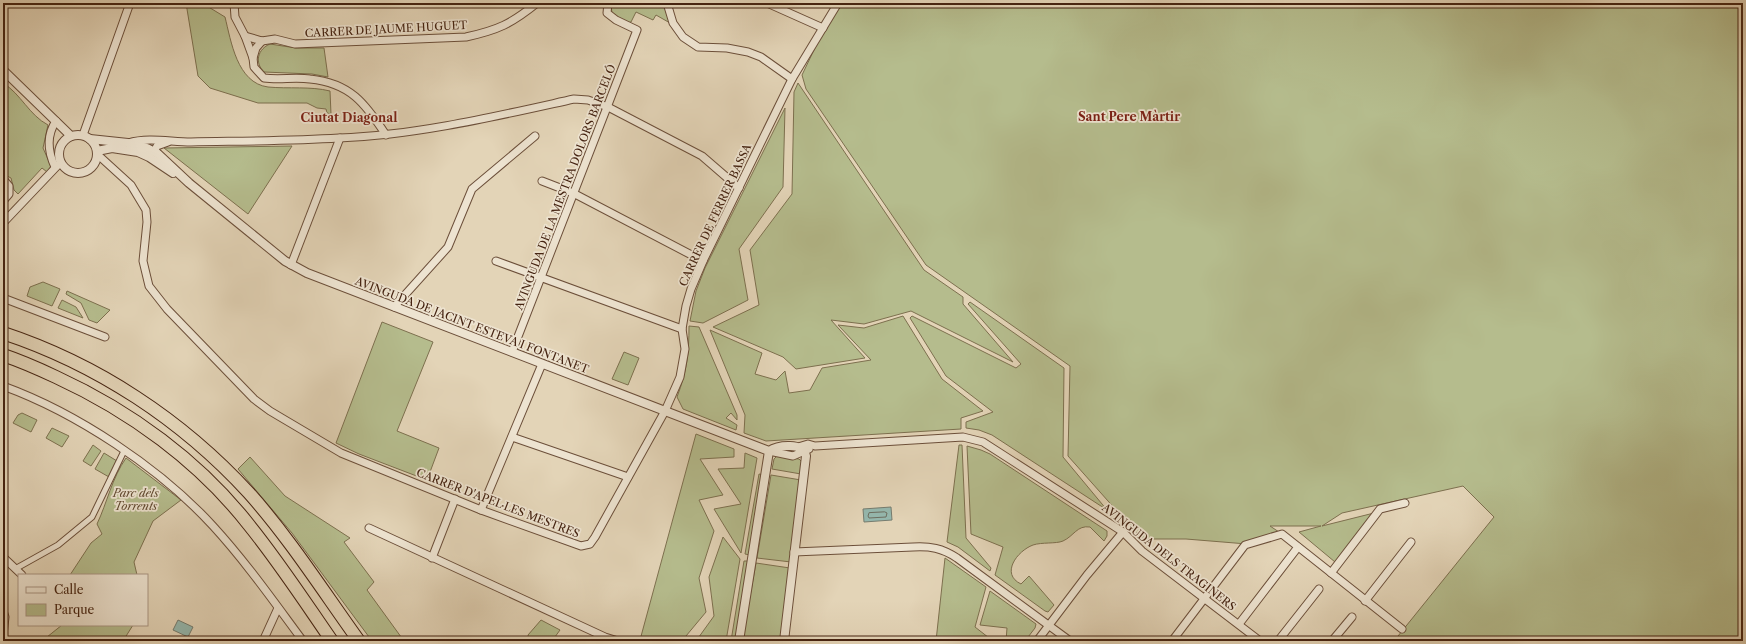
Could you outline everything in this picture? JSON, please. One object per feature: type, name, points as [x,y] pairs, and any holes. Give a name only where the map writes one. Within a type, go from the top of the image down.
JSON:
[{"type":"highway","points":[[3,333],[61,356],[100,375],[172,422],[197,443],[239,484],[271,520],[299,556],[359,641]]},
{"type":"highway","points":[[3,355],[37,368],[92,395],[136,422],[185,459],[212,485],[249,525],[329,637]]},
{"type":"street","points":[[87,137],[130,3]]},
{"type":"street","points":[[234,3],[235,17],[245,36],[253,58],[254,67],[264,78],[309,79],[335,84],[361,100],[386,135]]},
{"type":"street","name":"CARRER DE JAUME HUGUET","points":[[245,36],[262,41],[275,39],[295,44],[466,37],[491,32],[510,23],[537,3]]},
{"type":"street","name":"AVINGUDA DE LA MESTRA DOLORS BARCELÓ","points":[[512,352],[637,30],[616,20],[607,13],[608,3]]},
{"type":"street","points":[[667,3],[673,23],[683,37],[698,47],[727,48],[748,52],[761,57],[792,79]]},
{"type":"street","points":[[767,3],[822,28]]},
{"type":"street","name":"CARRER DE FERRER BASSA","points":[[665,411],[680,377],[685,349],[682,330],[690,289],[792,79],[838,3]]},
{"type":"street","points":[[253,58],[256,48],[262,41]]},
{"type":"street","points":[[3,70],[71,136]]},
{"type":"street","points":[[128,143],[138,140],[160,140],[168,142],[340,138],[386,135],[454,124],[574,99],[588,100],[608,107],[702,156],[739,188]]},
{"type":"street","points":[[56,121],[51,130],[49,145],[50,156],[58,165],[69,171],[78,174],[84,173],[94,165],[97,152],[87,137]]},
{"type":"street","points":[[3,223],[58,165],[60,147],[63,142],[71,136],[87,137]]},
{"type":"street","points":[[394,307],[448,247],[472,189],[535,136]]},
{"type":"street","name":"AVINGUDA DE JACINT ESTEVA I FONTANET","points":[[87,137],[128,143],[147,148],[158,154],[189,183],[291,265],[307,273],[769,451]]},
{"type":"street","points":[[291,265],[340,138]]},
{"type":"street","points":[[158,154],[156,150],[157,146],[168,142]]},
{"type":"street","name":"AVINGUDA DE JACINT ESTEVA I FONTANET","points":[[97,152],[112,148],[138,152],[149,157],[189,183]]},
{"type":"street","name":"CARRER D'APEL·LES MESTRES","points":[[97,152],[131,186],[146,210],[147,222],[143,261],[149,286],[167,309],[254,399],[341,453],[481,510],[581,546],[590,544],[595,537],[665,411]]},
{"type":"street","points":[[3,179],[9,186],[9,194],[3,201]]},
{"type":"street","points":[[542,181],[573,193],[703,261]]},
{"type":"street","points":[[496,261],[682,330]]},
{"type":"street","points":[[3,298],[105,337]]},
{"type":"street","points":[[481,510],[542,364]]},
{"type":"street","points":[[3,386],[24,394],[72,417],[124,451],[174,488],[213,525],[241,559],[302,641]]},
{"type":"street","points":[[512,437],[628,477]]},
{"type":"street","name":"AVINGUDA DELS TRAGINERS","points":[[802,450],[815,446],[963,437],[983,442],[1123,532],[1142,551],[1260,641]]},
{"type":"street","points":[[739,641],[769,451],[776,446],[802,450],[794,552],[784,641]]},
{"type":"street","points":[[16,569],[58,546],[92,517],[124,451]]},
{"type":"street","points":[[432,558],[455,499]]},
{"type":"street","points":[[1331,573],[1380,509],[1405,503]]},
{"type":"street","points":[[369,528],[605,637],[618,641]]},
{"type":"street","points":[[1037,641],[1087,575],[1123,532]]},
{"type":"street","points":[[1172,641],[1247,544],[1282,534],[1402,629]]},
{"type":"street","points":[[1365,601],[1411,542]]},
{"type":"street","points":[[794,552],[913,546],[930,546],[940,549],[957,558],[1070,641]]},
{"type":"street","points":[[1238,624],[1298,547]]},
{"type":"street","points":[[3,568],[5,559],[21,574]]},
{"type":"street","points":[[1278,641],[1320,589]]},
{"type":"street","points":[[263,641],[278,608]]},
{"type":"street","points":[[3,611],[5,617],[3,635]]},
{"type":"street","points":[[1332,641],[1352,617]]},
{"type":"green space","points":[[186,3],[202,3],[225,17],[237,60],[249,78],[257,84],[268,87],[322,89],[330,91],[331,114],[327,113],[326,109],[317,108],[307,103],[258,103],[210,88],[198,76]]},
{"type":"green space","points":[[611,3],[663,3],[670,23],[656,15],[653,20],[636,12],[631,22],[627,23],[612,15]]},
{"type":"green space","points":[[843,3],[1743,3],[1743,633],[1733,641],[1394,641],[1494,517],[1463,486],[1342,513],[1322,526],[1374,513],[1335,562],[1299,532],[1321,526],[1270,526],[1282,534],[1247,544],[1186,539],[1143,539],[1131,527],[1114,514],[1116,510],[1068,456],[1070,366],[926,265],[806,89],[802,75],[824,29]]},
{"type":"green space","points":[[270,44],[296,48],[324,48],[328,77],[312,74],[264,72],[258,60],[260,52]]},
{"type":"green space","points":[[3,83],[15,93],[35,116],[48,125],[43,148],[51,166],[47,172],[42,168],[18,194],[14,190],[11,178],[3,174],[3,134],[7,132],[7,129],[3,124],[3,110],[6,109],[6,98],[3,97]]},
{"type":"green space","points":[[798,83],[924,270],[963,297],[963,304],[1013,362],[911,311],[864,324],[831,320],[865,358],[796,369],[783,357],[713,327],[759,305],[750,250],[792,194],[794,92]]},
{"type":"green space","points":[[785,108],[783,187],[739,249],[748,300],[703,323],[690,321],[696,291],[705,268]]},
{"type":"green space","points":[[292,146],[248,214],[164,148]]},
{"type":"green space","points":[[43,282],[60,289],[52,306],[27,296],[30,287]]},
{"type":"green space","points":[[67,291],[110,310],[97,323],[89,320],[81,303],[66,294]]},
{"type":"green space","points":[[62,300],[76,307],[83,318],[58,308]]},
{"type":"green space","points":[[970,302],[1064,368],[1063,457],[1107,510],[992,435],[979,430],[966,428],[966,422],[993,412],[946,376],[910,318],[912,316],[1016,368],[1021,364],[968,304]]},
{"type":"green space","points":[[903,316],[942,379],[983,411],[961,418],[961,429],[766,441],[744,433],[745,415],[710,330],[762,353],[755,374],[776,380],[785,371],[789,393],[810,390],[822,368],[871,360],[838,325],[864,328]]},
{"type":"green space","points":[[382,322],[433,342],[397,431],[439,448],[427,480],[359,454],[336,443]]},
{"type":"green space","points":[[689,326],[699,327],[737,415],[737,420],[731,413],[726,418],[737,425],[736,430],[683,409],[677,397],[687,362]]},
{"type":"green space","points":[[624,352],[639,358],[628,385],[612,379]]},
{"type":"green space","points":[[22,413],[37,420],[31,432],[13,423],[18,415]]},
{"type":"green space","points":[[52,428],[69,436],[62,447],[46,438]]},
{"type":"green space","points":[[696,434],[734,449],[734,457],[700,459],[723,495],[699,500],[714,531],[699,578],[706,612],[686,636],[686,641],[640,640]]},
{"type":"green space","points":[[93,445],[101,451],[91,466],[83,461]]},
{"type":"green space","points":[[959,445],[962,445],[966,538],[991,568],[990,571],[958,547],[947,542]]},
{"type":"green space","points":[[967,446],[990,454],[1107,531],[1107,536],[1104,541],[1090,527],[1082,528],[1063,541],[1033,545],[1021,552],[1017,557],[1011,569],[1012,575],[1015,580],[1021,584],[1029,576],[1054,605],[1048,612],[995,575],[1003,547],[971,534]]},
{"type":"green space","points":[[104,453],[117,461],[109,477],[95,469]]},
{"type":"green space","points":[[745,453],[757,458],[741,553],[714,509],[741,504],[718,469],[744,468]]},
{"type":"green space","points":[[777,456],[799,459],[802,462],[801,474],[772,469],[774,459]]},
{"type":"green space","points":[[250,457],[285,496],[350,538],[344,542],[374,582],[367,590],[404,641],[372,641],[292,533],[238,469]]},
{"type":"green space","name":"Parc dels Torrents","points":[[126,458],[181,500],[153,521],[134,562],[137,574],[71,574],[91,543],[102,534],[97,524],[113,482]]},
{"type":"green space","points":[[759,474],[764,475],[750,555],[745,554]]},
{"type":"green space","points":[[771,475],[801,480],[791,562],[757,558]]},
{"type":"green space","points":[[723,537],[740,559],[726,641],[696,641],[714,616],[709,577]]},
{"type":"green space","points":[[945,558],[986,587],[975,627],[993,641],[936,641]]},
{"type":"green space","points":[[744,561],[749,561],[735,641],[731,641]]},
{"type":"green space","points":[[756,563],[790,568],[781,641],[742,641]]},
{"type":"green space","points":[[990,591],[1036,624],[1035,628],[1025,641],[1006,641],[1007,628],[980,625]]},
{"type":"green space","points":[[541,620],[560,630],[552,641],[529,641],[528,635]]},
{"type":"green space","points":[[61,626],[132,626],[123,641],[47,641],[47,637]]},
{"type":"water","points":[[891,507],[892,520],[864,522],[863,509]]},
{"type":"water","points":[[178,620],[193,627],[188,637],[173,630]]},
{"type":"district","name":"Sant Pere Màrtir","points":[[1129,116]]},
{"type":"district","name":"Ciutat Diagonal","points":[[349,117]]}]
